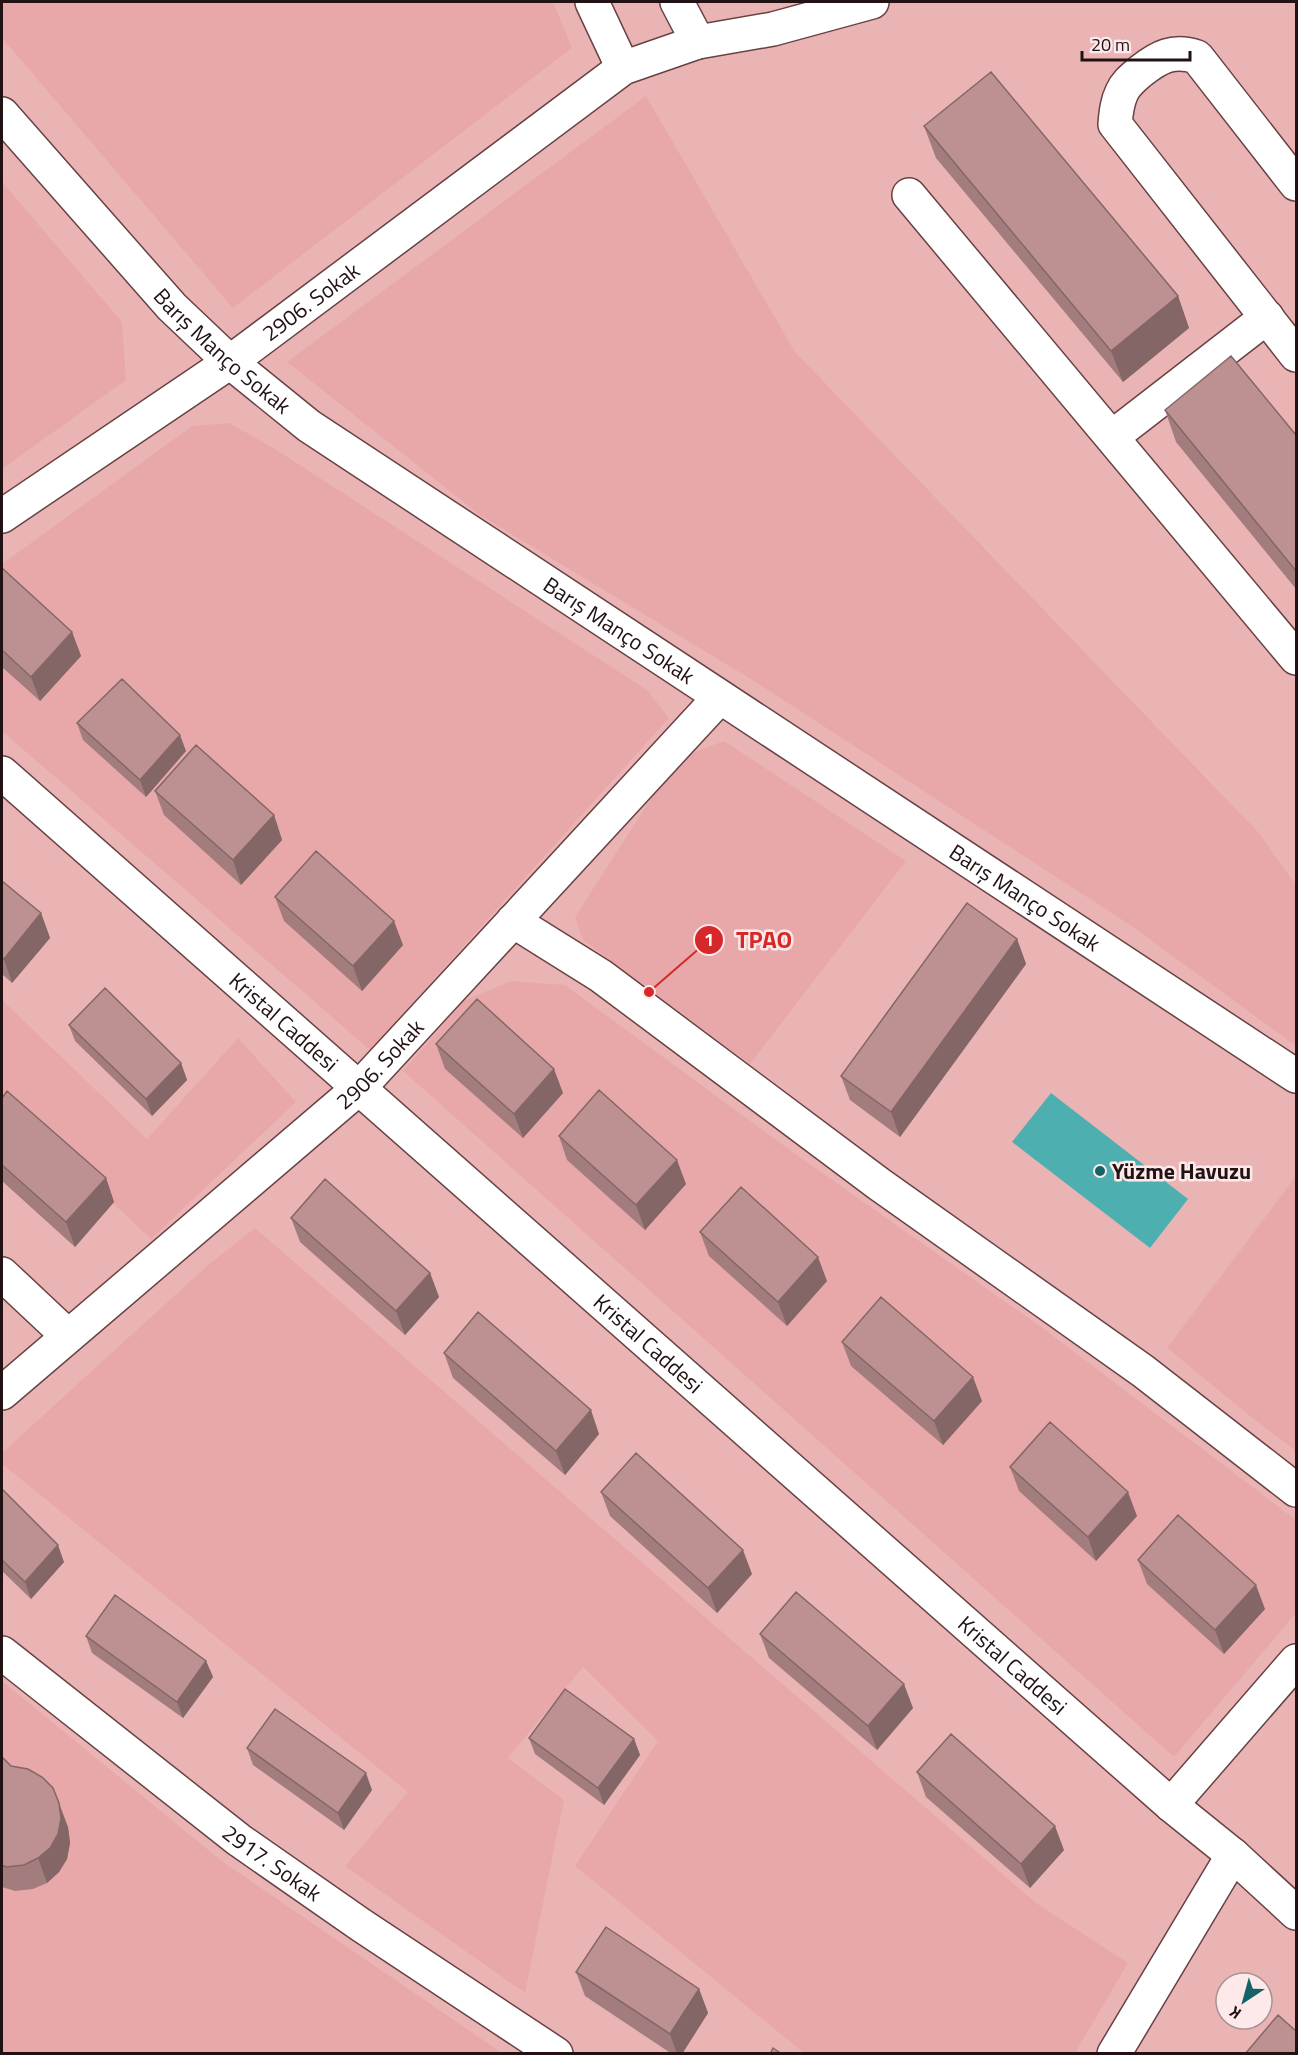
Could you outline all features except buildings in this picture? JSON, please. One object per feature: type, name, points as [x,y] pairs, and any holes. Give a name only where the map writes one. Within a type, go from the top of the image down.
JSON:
[{"type":"street","points":[[592,2],[623,68]]},
{"type":"street","points":[[677,2],[698,42]]},
{"type":"street","name":"2906. Sokak","points":[[2,516],[230,362],[623,68],[698,42],[773,29],[872,2]]},
{"type":"street","points":[[1296,184],[1197,57],[1177,53],[1158,58],[1129,81],[1123,90],[1118,101],[1115,124],[1296,356]]},
{"type":"street","name":"Barış Manço Sokak","points":[[2,114],[172,307],[230,362],[309,426],[1296,1076]]},
{"type":"street","points":[[909,195],[1296,658]]},
{"type":"street","points":[[1112,437],[1266,317]]},
{"type":"street","name":"2906. Sokak","points":[[2,1393],[359,1088],[720,697]]},
{"type":"street","name":"Kristal Caddesi","points":[[2,773],[1171,1805],[1233,1855],[1296,1913]]},
{"type":"street","points":[[513,921],[601,976],[879,1184],[1143,1371],[1296,1490]]},
{"type":"street","points":[[2,1274],[68,1336]]},
{"type":"street","name":"2917. Sokak","points":[[2,1653],[239,1840],[361,1925],[556,2054]]},
{"type":"street","points":[[1171,1805],[1296,1661]]},
{"type":"street","points":[[1113,2054],[1233,1855]]},
{"type":"shaded area","points":[[2,2],[1296,2],[1296,2053],[2,2054]]},
{"type":"shaded area","points":[[2,2],[553,2],[572,48],[233,308],[2,38]]},
{"type":"shaded area","points":[[646,96],[795,352],[1258,832],[1296,885],[1296,1046],[1130,925],[754,681],[480,515],[287,362]]},
{"type":"shaded area","points":[[2,182],[122,322],[126,380],[2,469]]},
{"type":"shaded area","points":[[229,423],[272,447],[647,690],[669,718],[370,1050],[2,731],[2,564],[192,426]]},
{"type":"shaded area","points":[[724,741],[906,861],[750,1064],[583,940],[575,917],[659,786],[692,753]]},
{"type":"shaded area","points":[[511,981],[565,985],[794,1153],[1044,1329],[1296,1520],[1296,1613],[1174,1757],[403,1071],[465,1000]]},
{"type":"shaded area","points":[[2,1000],[147,1139],[238,1038],[296,1102],[151,1239],[2,1099]]},
{"type":"shaded area","points":[[1296,1176],[1296,1451],[1167,1348]]},
{"type":"shaded area","points":[[255,1228],[1036,1903],[1128,1963],[1075,2053],[804,2053],[575,1866],[658,1741],[583,1667],[508,1758],[564,1800],[525,1993],[345,1866],[408,1792],[2,1464],[2,1453],[208,1265]]},
{"type":"shaded area","points":[[2,1681],[223,1862],[502,2053],[2,2053]]},
{"type":"water","name":"Yüzme Havuzu","points":[[1051,1093],[1188,1199],[1150,1248],[1012,1142]]},
{"type":"place","name":"TPAO","points":[[649,992]]},
{"type":"place","name":"Yüzme Havuzu","points":[[1100,1171]]}]
